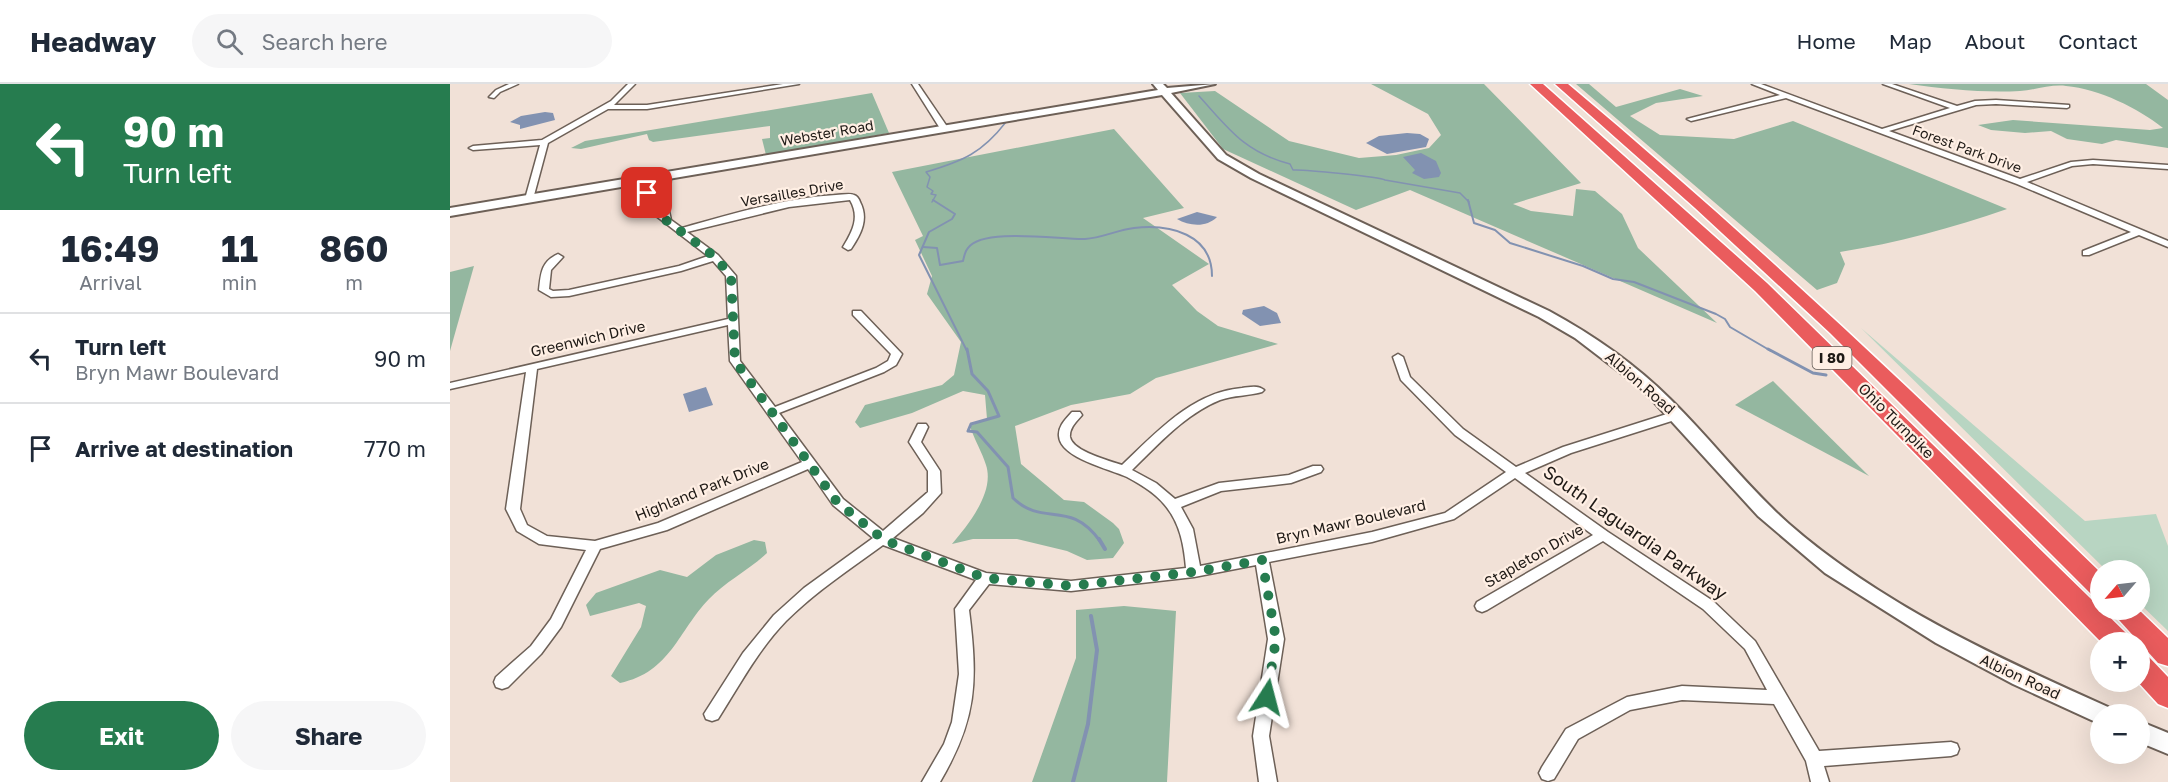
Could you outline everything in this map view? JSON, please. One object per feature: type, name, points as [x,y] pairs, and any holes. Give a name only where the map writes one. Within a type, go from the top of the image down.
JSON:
[{"type":"highway","name":"Ohio Turnpike","points":[[1536,84],[1761,287],[2108,632]]},
{"type":"highway","name":"Ohio Turnpike","points":[[1561,84],[1659,166],[1783,280],[1966,454],[2090,577]]},
{"type":"highway","points":[[2133,620],[2168,655]]},
{"type":"highway","points":[[2150,677],[2168,696]]},
{"type":"street","points":[[492,97],[498,91],[515,84]]},
{"type":"street","points":[[474,148],[544,142],[569,124],[607,107],[626,93],[632,84]]},
{"type":"street","points":[[740,84],[742,92]]},
{"type":"street","points":[[607,107],[647,107],[796,84]]},
{"type":"street","points":[[915,84],[944,128]]},
{"type":"street","name":"Webster Road","points":[[450,212],[944,128],[1162,88],[1210,84]]},
{"type":"street","name":"Forest Park Drive","points":[[1755,84],[2024,181],[2168,244]]},
{"type":"street","name":"Forest Park Drive","points":[[1765,84],[1790,95]]},
{"type":"street","points":[[1886,84],[1958,109]]},
{"type":"street","name":"Albion Road","points":[[1162,88],[1222,157],[1255,176],[1550,317],[1583,337],[1613,359],[1677,415],[1724,471],[1796,540],[1879,601],[1994,667],[2090,710]]},
{"type":"street","points":[[1691,119],[1790,95]]},
{"type":"street","points":[[1885,130],[1975,103],[2067,106]]},
{"type":"street","points":[[529,199],[544,142]]},
{"type":"street","points":[[2024,181],[2071,164],[2168,167]]},
{"type":"street","points":[[667,175],[665,211],[667,219]]},
{"type":"street","name":"Bryn Mawr Boulevard","points":[[646,179],[647,200],[651,209],[715,257],[731,276],[735,361],[837,502],[884,540],[985,578],[1071,586],[1194,572],[1372,537],[1449,516],[1515,472],[1567,450],[1677,415]]},
{"type":"street","name":"Versailles Drive","points":[[681,231],[725,219],[834,197],[853,197],[859,205],[862,220],[848,247]]},
{"type":"street","points":[[2086,253],[2140,231]]},
{"type":"street","name":"Forest Park Drive","points":[[2140,231],[2168,239]]},
{"type":"street","points":[[558,257],[546,269],[544,290],[550,294],[569,293],[681,268],[715,257]]},
{"type":"street","points":[[772,412],[880,370],[892,363],[897,354],[857,313]]},
{"type":"street","name":"Greenwich Drive","points":[[450,386],[732,321]]},
{"type":"street","name":"South Laguardia Parkway","points":[[1398,357],[1405,378],[1459,432],[1603,535],[1708,605],[1750,645],[1814,759],[1820,782]]},
{"type":"street","name":"Highland Park Drive","points":[[532,367],[513,509],[522,528],[544,541],[595,546],[662,527],[809,464]]},
{"type":"street","points":[[1124,470],[1191,408],[1236,390],[1258,390]]},
{"type":"street","points":[[1076,415],[1067,424],[1064,432],[1067,444],[1078,454],[1124,470],[1152,486],[1173,505],[1190,537],[1194,572]]},
{"type":"street","points":[[712,714],[764,635],[792,606],[914,517],[935,493],[934,471],[915,442],[922,427]]},
{"type":"street","points":[[1173,505],[1219,487],[1291,479],[1317,469]]},
{"type":"street","name":"Stapleton Drive","points":[[1482,606],[1603,535]]},
{"type":"street","points":[[502,682],[536,650],[556,623],[595,546]]},
{"type":"street","points":[[1262,560],[1276,639],[1261,736],[1268,782]]},
{"type":"street","points":[[931,782],[955,737],[964,698],[967,651],[962,609],[985,578]]},
{"type":"street","points":[[1548,773],[1572,734],[1627,704],[1682,693],[1779,697]]},
{"type":"street","points":[[1814,759],[1951,749]]},
{"type":"green space","points":[[1371,84],[1484,84],[1581,183],[1513,204],[1531,211],[1573,216],[1576,189],[1595,191],[1622,214],[1638,248],[1717,323],[1410,190],[1356,210],[1223,149],[1180,93],[1215,91],[1289,141],[1359,158],[1396,155],[1429,148],[1441,135],[1428,114]]},
{"type":"green space","points":[[1576,84],[1589,84],[1616,107],[1680,89],[1703,96],[1656,103],[1630,116],[1660,135],[1734,139],[1793,121],[2007,209],[1924,234],[1840,252],[1845,264],[1837,283],[1817,290]]},
{"type":"green space","points":[[1909,84],[2146,84],[2168,100],[2168,148],[2116,140],[2102,144],[2067,139],[2051,131],[2025,133],[1991,130],[1978,125],[2013,120],[2150,130],[2163,128],[2142,113],[2092,91],[2049,86],[2020,91],[1979,91]]},
{"type":"green space","points":[[872,93],[889,133],[766,155],[762,139],[770,138],[770,126],[653,142],[649,140],[647,134],[581,149],[571,148],[585,141]]},
{"type":"green space","points":[[1114,129],[1184,208],[1143,218],[1209,264],[1172,285],[1197,311],[1218,326],[1278,344],[1156,378],[1130,394],[1071,405],[1015,426],[1021,464],[1064,500],[1084,502],[1119,529],[1124,543],[1113,558],[1087,560],[1067,551],[1017,539],[973,539],[952,544],[978,508],[987,486],[986,465],[970,426],[987,419],[985,395],[963,391],[912,413],[860,428],[855,422],[865,405],[942,385],[954,375],[961,342],[927,294],[932,276],[915,240],[923,236],[892,172]]},
{"type":"green space","points":[[474,266],[450,351],[450,272]]},
{"type":"green space","points":[[1861,328],[2085,521],[2156,514],[2168,546],[2168,631],[2150,614],[2150,560],[2096,560]]},
{"type":"green space","points":[[1773,381],[1869,476],[1735,405]]},
{"type":"green space","points":[[754,540],[765,542],[767,553],[709,599],[662,660],[637,678],[620,683],[611,676],[641,627],[646,606],[639,603],[590,616],[586,605],[596,593],[660,570],[687,577],[716,555]]},
{"type":"green space","points":[[1124,606],[1176,611],[1167,782],[1032,782],[1076,658],[1076,610]]},
{"type":"water","points":[[553,113],[555,120],[520,129],[520,125],[510,122],[521,116]]},
{"type":"water","points":[[1420,134],[1429,139],[1426,147],[1387,154],[1366,143],[1379,136]]},
{"type":"water","points":[[1421,153],[1436,161],[1441,173],[1439,177],[1424,179],[1412,173],[1415,170],[1403,157]]},
{"type":"water","points":[[1197,212],[1217,217],[1208,223],[1197,225],[1177,219]]},
{"type":"water","points":[[1264,306],[1277,313],[1281,323],[1260,326],[1242,314],[1243,310]]},
{"type":"water","points":[[706,387],[713,405],[689,412],[683,394]]},
{"type":"waterway","points":[[1199,96],[1219,119],[1249,146],[1274,159],[1290,164],[1293,170],[1370,177],[1460,193],[1468,201]]},
{"type":"waterway","points":[[933,200],[936,195],[931,194],[933,191],[927,187],[930,177],[926,172],[961,160],[980,149],[1006,122]]},
{"type":"waterway","points":[[933,200],[955,214],[952,219],[929,232],[919,255],[967,351]]},
{"type":"waterway","points":[[1468,201],[1474,223],[1495,230],[1510,243],[1583,266],[1613,279],[1634,282],[1716,314],[1725,319],[1730,327],[1771,351]]},
{"type":"waterway","points":[[923,247],[937,248],[940,265],[963,261],[968,248],[976,242],[989,238],[1023,236],[1085,239],[1134,228],[1161,228],[1174,230],[1197,241],[1205,250],[1212,276]]},
{"type":"waterway","points":[[967,349],[972,374],[988,391],[999,416],[971,424],[968,431],[977,432],[1008,467],[1013,498],[1024,507],[1035,511],[1078,520],[1089,528],[1100,541]]},
{"type":"waterway","points":[[1768,349],[1813,373],[1826,375]]},
{"type":"waterway","points":[[1099,539],[1105,549]]},
{"type":"waterway","points":[[1073,782],[1088,724],[1097,650],[1091,616]]},
{"type":"route","points":[[647,193],[651,209],[715,257],[731,276],[735,361],[800,453],[837,502],[850,514],[884,540],[985,578],[1027,580],[1071,586],[1194,572],[1262,560],[1276,639],[1267,697]]}]
